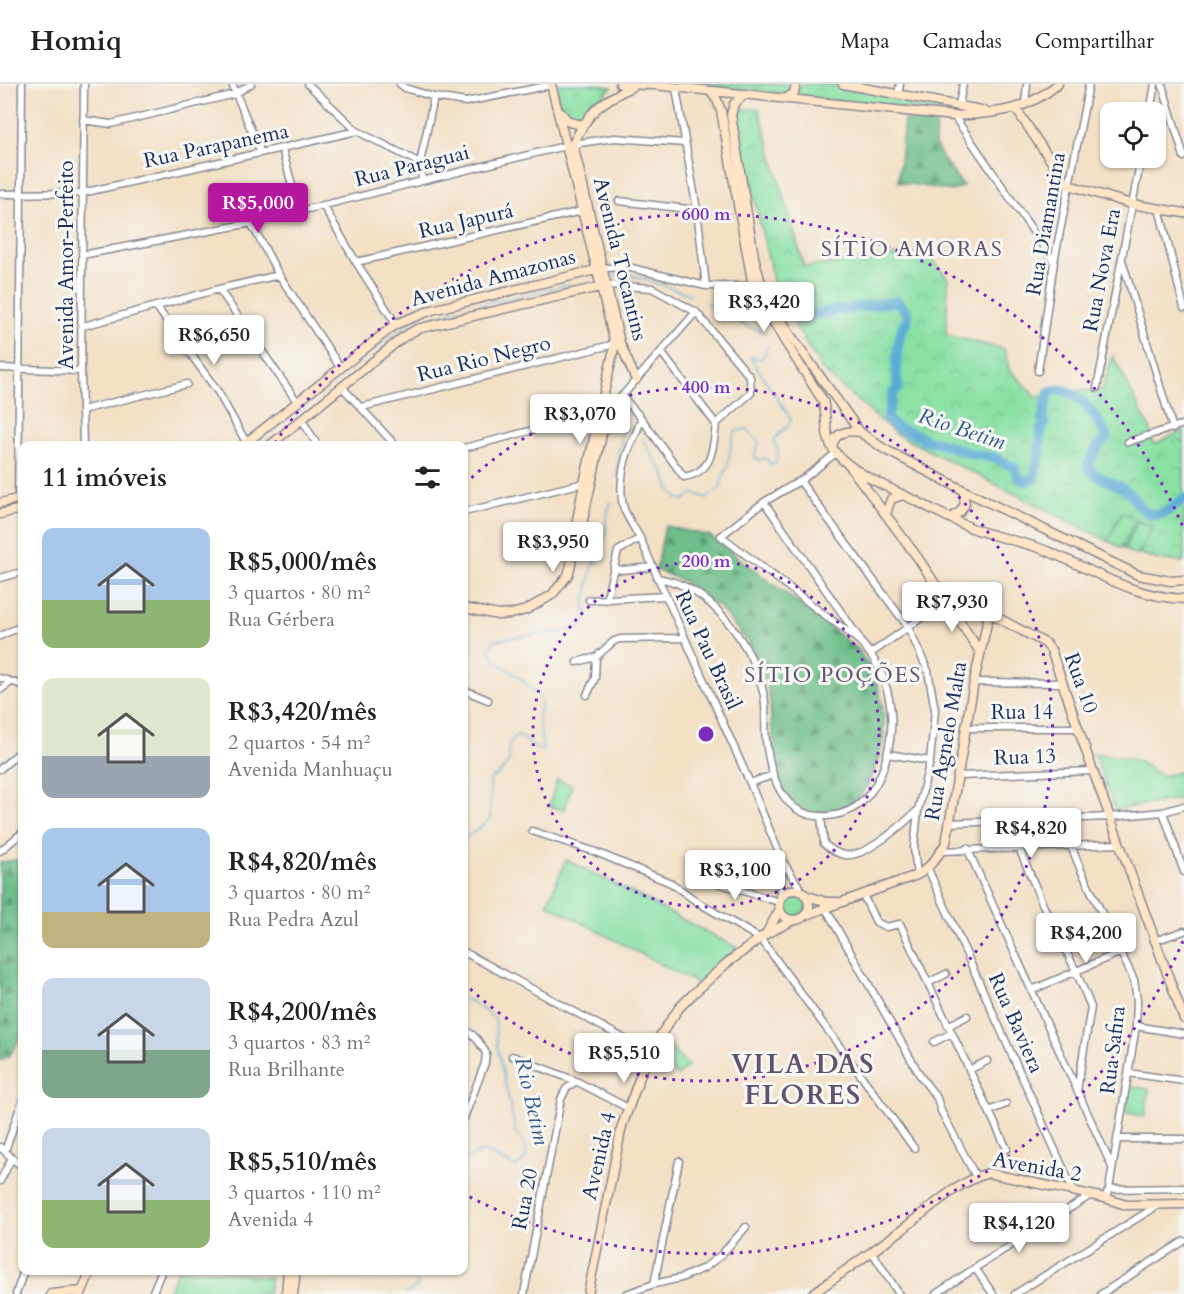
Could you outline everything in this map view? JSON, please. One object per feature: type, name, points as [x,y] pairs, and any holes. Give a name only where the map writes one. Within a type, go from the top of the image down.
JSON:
[{"type":"street","points":[[19,441],[19,195],[22,84]]},
{"type":"street","name":"Avenida Amor-Perfeito","points":[[83,441],[81,371],[84,84]]},
{"type":"street","points":[[232,84],[260,151]]},
{"type":"street","points":[[83,120],[111,124],[235,94],[251,84]]},
{"type":"street","points":[[308,84],[357,131],[420,164]]},
{"type":"street","points":[[400,84],[434,97],[466,102],[551,84],[570,145]]},
{"type":"street","points":[[620,84],[680,87],[954,116],[1016,109],[1039,99],[1058,84]]},
{"type":"street","points":[[786,99],[794,93],[796,84]]},
{"type":"street","points":[[843,84],[995,113]]},
{"type":"street","points":[[898,94],[900,84]]},
{"type":"street","points":[[954,116],[959,105],[963,84]]},
{"type":"street","points":[[1025,104],[1027,84]]},
{"type":"street","name":"Rua Diamantina","points":[[1038,371],[1054,262],[1089,84]]},
{"type":"street","points":[[1151,102],[1155,84]]},
{"type":"street","points":[[1162,84],[1184,157]]},
{"type":"street","points":[[570,145],[583,125],[605,100],[635,85]]},
{"type":"street","points":[[680,87],[685,143],[697,210],[706,286]]},
{"type":"street","points":[[710,91],[721,111],[753,286],[770,309],[823,401],[828,438],[834,450],[847,463],[886,514],[938,586],[980,652]]},
{"type":"street","points":[[745,94],[734,104],[731,115],[754,257],[770,309]]},
{"type":"street","points":[[422,180],[420,164],[434,97]]},
{"type":"street","points":[[1016,109],[1069,185],[1131,204],[1184,213]]},
{"type":"street","points":[[558,110],[569,122],[583,125]]},
{"type":"street","points":[[954,116],[1054,262]]},
{"type":"street","name":"Rua Parapanema","points":[[0,194],[82,193],[260,151],[282,149],[357,131]]},
{"type":"street","name":"Rua Paraguai","points":[[82,255],[251,223],[570,145],[614,138],[685,143]]},
{"type":"street","name":"Avenida Tocantins","points":[[570,145],[582,211],[600,269]]},
{"type":"street","name":"Avenida Tocantins","points":[[570,145],[617,343],[636,380]]},
{"type":"street","points":[[282,149],[299,210]]},
{"type":"street","name":"Rua Nova Era","points":[[1097,388],[1139,168]]},
{"type":"street","points":[[619,201],[697,210]]},
{"type":"street","points":[[322,205],[396,324]]},
{"type":"street","points":[[1159,208],[1184,308]]},
{"type":"street","name":"Rua Japurá","points":[[356,262],[582,211]]},
{"type":"street","points":[[251,223],[279,275],[340,367]]},
{"type":"street","points":[[1122,260],[1173,429]]},
{"type":"street","name":"Avenida Amazonas","points":[[250,441],[396,324],[432,310],[600,269],[627,267],[706,286],[753,286]]},
{"type":"street","points":[[83,326],[279,275]]},
{"type":"street","name":"Avenida Amazonas","points":[[275,441],[402,338],[417,329],[604,286],[652,288],[696,312]]},
{"type":"street","points":[[219,289],[298,403]]},
{"type":"street","points":[[156,306],[218,392],[243,441]]},
{"type":"street","points":[[468,447],[604,412],[622,396],[696,312],[750,377],[751,393],[716,424],[710,460],[706,467],[691,476],[684,477],[622,396]]},
{"type":"street","points":[[786,337],[860,432],[884,449],[1138,575],[1172,581],[1184,580]]},
{"type":"street","points":[[468,609],[485,613],[511,614],[552,596],[568,575],[579,537],[617,343]]},
{"type":"street","name":"Rua Rio Negro","points":[[362,407],[617,343]]},
{"type":"street","points":[[662,352],[716,424]]},
{"type":"street","points":[[0,368],[81,371]]},
{"type":"street","points":[[82,410],[188,384]]},
{"type":"street","points":[[342,387],[392,441]]},
{"type":"street","points":[[574,549],[574,536],[584,483],[604,412]]},
{"type":"street","name":"Rua Pau Brasil","points":[[641,418],[638,433],[626,460],[622,490],[625,512],[640,538],[782,860],[804,894]]},
{"type":"street","points":[[302,420],[315,441]]},
{"type":"street","points":[[1128,442],[1184,424]]},
{"type":"street","points":[[860,432],[841,433],[837,436],[834,450],[800,481],[764,502],[721,536],[864,645]]},
{"type":"street","points":[[847,463],[903,495],[974,529],[1046,551],[1130,589],[1161,598],[1184,599]]},
{"type":"street","points":[[800,481],[908,627],[928,671],[935,710],[930,761],[918,810],[914,848],[916,875]]},
{"type":"street","points":[[468,511],[584,483]]},
{"type":"street","points":[[950,518],[960,512],[965,504],[963,490]]},
{"type":"street","points":[[886,514],[891,499],[903,495]]},
{"type":"street","points":[[0,503],[18,499]]},
{"type":"street","points":[[657,578],[675,581],[713,607],[734,630],[750,655],[764,696],[765,740],[773,775],[793,808],[809,816],[837,814],[853,809],[880,781],[888,754],[892,727],[884,678],[864,645],[764,502]]},
{"type":"street","points":[[0,514],[18,510]]},
{"type":"street","points":[[606,600],[618,551],[640,538]]},
{"type":"street","points":[[614,565],[617,569],[622,570],[652,567]]},
{"type":"street","points":[[0,578],[18,573]]},
{"type":"street","name":"Rua 10","points":[[938,586],[1045,643],[1051,650],[1184,1019]]},
{"type":"street","points":[[589,600],[664,596]]},
{"type":"street","points":[[870,654],[947,600]]},
{"type":"street","name":"Rua Agnelo Malta","points":[[928,869],[946,843],[988,614]]},
{"type":"street","points":[[0,636],[18,628]]},
{"type":"street","points":[[577,662],[596,657],[614,641],[620,639],[684,639]]},
{"type":"street","points":[[587,695],[595,678],[596,657]]},
{"type":"street","points":[[0,678],[18,684]]},
{"type":"street","points":[[0,690],[11,682]]},
{"type":"street","points":[[974,682],[1062,683]]},
{"type":"street","points":[[468,692],[488,700]]},
{"type":"street","name":"Rua 14","points":[[966,728],[1078,728]]},
{"type":"street","points":[[0,769],[18,753]]},
{"type":"street","points":[[888,754],[930,761]]},
{"type":"street","name":"Rua 13","points":[[958,776],[1093,771]]},
{"type":"street","points":[[750,783],[773,775]]},
{"type":"street","points":[[950,823],[1110,817],[1163,812],[1184,807]]},
{"type":"street","points":[[821,816],[824,844],[833,851],[855,855],[882,840],[918,810]]},
{"type":"street","points":[[1163,812],[1184,872]]},
{"type":"street","points":[[532,831],[593,851],[670,883],[699,903],[763,936],[914,1148]]},
{"type":"street","points":[[0,851],[18,836]]},
{"type":"street","points":[[941,851],[967,848],[1120,844]]},
{"type":"street","name":"Rua Safira","points":[[1071,846],[1134,980],[1137,1000],[1136,1026],[1110,1189],[1105,1198]]},
{"type":"street","points":[[967,848],[1112,1168]]},
{"type":"street","points":[[1019,848],[1043,905],[1077,971],[1091,1007],[1077,1092]]},
{"type":"street","name":"Rua Pau Brasil","points":[[780,904],[782,860]]},
{"type":"street","points":[[780,904],[784,916],[794,920],[801,919],[806,915],[928,869]]},
{"type":"street","name":"Rua Baviera","points":[[928,869],[1074,1191]]},
{"type":"street","points":[[698,877],[780,904]]},
{"type":"street","points":[[780,904],[790,891],[818,900],[844,902]]},
{"type":"street","points":[[804,894],[809,903],[806,915]]},
{"type":"street","points":[[863,895],[876,922],[886,927],[900,924],[1007,1149]]},
{"type":"street","points":[[818,900],[826,909],[921,1077],[937,1098],[941,1111],[976,1177]]},
{"type":"street","name":"Avenida 4","points":[[763,936],[780,904]]},
{"type":"street","name":"Avenida 4","points":[[588,1294],[622,1126],[650,1052],[681,1005],[727,963],[763,936],[794,920]]},
{"type":"street","points":[[1154,941],[1184,931]]},
{"type":"street","points":[[1032,990],[1121,952]]},
{"type":"street","points":[[468,954],[650,1052]]},
{"type":"street","points":[[928,983],[946,974]]},
{"type":"street","points":[[948,1026],[967,1016]]},
{"type":"street","points":[[1136,1026],[1184,1034]]},
{"type":"street","points":[[468,1032],[478,1040],[486,1053],[485,1063],[468,1104]]},
{"type":"street","points":[[934,1042],[952,1033]]},
{"type":"street","points":[[512,1056],[576,1081],[628,1108]]},
{"type":"street","points":[[969,1070],[987,1061]]},
{"type":"street","points":[[1128,1073],[1184,1081]]},
{"type":"street","name":"Rua 20","points":[[525,1294],[561,1099],[566,1089],[576,1081]]},
{"type":"street","points":[[989,1111],[1006,1104]]},
{"type":"street","points":[[18,1114],[3,1149],[18,1163]]},
{"type":"street","points":[[1117,1139],[1184,1140]]},
{"type":"street","points":[[0,1181],[12,1158]]},
{"type":"street","points":[[654,1284],[680,1161]]},
{"type":"street","name":"Avenida 2","points":[[812,1294],[952,1191],[988,1173],[1105,1198],[1126,1205],[1184,1204]]},
{"type":"street","name":"Avenida 2","points":[[1110,1189],[1184,1188]]},
{"type":"street","points":[[936,1294],[1090,1195]]},
{"type":"street","points":[[1015,1294],[1157,1206]]},
{"type":"street","points":[[626,1294],[681,1278],[704,1268],[721,1255],[747,1227]]},
{"type":"street","points":[[1101,1294],[1184,1241]]},
{"type":"street","points":[[872,1252],[899,1294]]},
{"type":"street","points":[[975,1268],[993,1294]]},
{"type":"street","points":[[16,1294],[22,1275]]},
{"type":"street","points":[[51,1294],[82,1293],[89,1275]]},
{"type":"street","points":[[152,1294],[160,1275]]},
{"type":"street","points":[[286,1294],[288,1275]]},
{"type":"street","points":[[293,1294],[295,1275]]},
{"type":"green space","points":[[556,84],[592,84],[612,87],[579,121],[570,119],[561,108]]},
{"type":"green space","points":[[685,84],[792,84],[793,86],[788,94]]},
{"type":"green space","points":[[800,84],[827,84],[954,107],[952,114],[798,96]]},
{"type":"green space","points":[[738,109],[759,109],[804,267],[916,253],[934,261],[948,279],[946,335],[1004,349],[1009,369],[1036,397],[1070,391],[1102,390],[1113,356],[1150,429],[1154,445],[1184,430],[1184,562],[1156,559],[1116,545],[896,434],[822,370],[776,293],[744,153]]},
{"type":"green space","points":[[904,120],[936,123],[935,144],[963,186],[952,191],[898,182]]},
{"type":"green space","points":[[1122,512],[1136,519],[1121,548],[1108,541]]},
{"type":"green space","points":[[1138,521],[1152,527],[1137,556],[1124,549]]},
{"type":"green space","points":[[665,526],[710,536],[858,649],[876,679],[882,701],[884,722],[883,743],[879,757],[869,783],[858,799],[839,810],[814,814],[790,801],[775,772],[769,694],[760,664],[748,642],[720,608],[681,580],[656,570]]},
{"type":"green space","points":[[1094,753],[1134,760],[1162,775],[1184,770],[1184,798],[1115,810]]},
{"type":"green space","points":[[557,780],[572,785],[564,810],[549,806]]},
{"type":"green space","points":[[18,860],[18,1042],[10,1055],[0,1061],[0,862]]},
{"type":"green space","points":[[566,860],[737,948],[698,984],[547,904]]},
{"type":"green space","points":[[794,893],[802,897],[806,905],[802,913],[794,917],[786,913],[782,905],[786,897]]},
{"type":"green space","points":[[667,1045],[688,1066],[677,1076],[657,1056]]},
{"type":"green space","points":[[1130,1086],[1149,1089],[1145,1116],[1126,1113]]},
{"type":"green space","points":[[176,1275],[249,1275],[271,1278],[268,1294],[167,1294]]},
{"type":"waterway","points":[[614,276],[625,273],[692,295]]},
{"type":"waterway","points":[[348,370],[407,325],[469,307],[569,285]]},
{"type":"waterway","name":"Rio Betim","points":[[797,317],[897,301],[908,314],[907,324],[904,323],[901,330],[898,346],[896,364],[898,388],[893,393],[887,419],[898,428],[922,437],[923,440],[938,442],[971,454],[996,458],[1015,468],[1018,477],[1025,482],[1034,478],[1039,459],[1041,429],[1045,424],[1042,420],[1049,392],[1067,391],[1084,403],[1098,421],[1107,438],[1091,459],[1088,467],[1092,471],[1100,478],[1124,489],[1143,510],[1154,515],[1170,510],[1184,499]]},
{"type":"waterway","points":[[706,303],[746,326],[764,332]]},
{"type":"waterway","name":"Rio Betim","points":[[643,440],[664,471],[668,487],[678,499],[684,500],[694,493],[706,498],[720,488],[736,431],[747,429],[759,442],[754,457],[759,460],[766,458],[771,465],[776,463],[778,452],[774,440],[791,419],[751,357],[762,359],[768,346]]},
{"type":"waterway","points":[[291,417],[338,378]]},
{"type":"waterway","points":[[258,441],[288,419]]},
{"type":"waterway","name":"Rio Betim","points":[[617,477],[618,453],[623,430],[631,429]]},
{"type":"waterway","name":"Rio Betim","points":[[468,836],[490,820],[490,781],[509,762],[512,740],[518,735],[536,749],[543,750],[538,716],[541,705],[540,697],[519,677],[497,662],[489,649],[494,640],[570,630],[582,625],[587,618],[585,604],[590,575],[606,535],[606,518],[611,502]]},
{"type":"waterway","name":"Rio Betim","points":[[468,1000],[495,1018],[497,1045],[516,1133],[526,1148],[526,1159],[516,1167],[486,1152],[480,1152],[468,1158]]},
{"type":"waterway","name":"Rio Betim","points":[[406,1294],[418,1286],[412,1275]]},
{"type":"district","name":"SÍTIO AMORAS","points":[[912,249]]},
{"type":"district","name":"SÍTIO POÇÕES","points":[[833,675]]},
{"type":"district","name":"VILA DAS FLORES","points":[[803,1080]]}]
